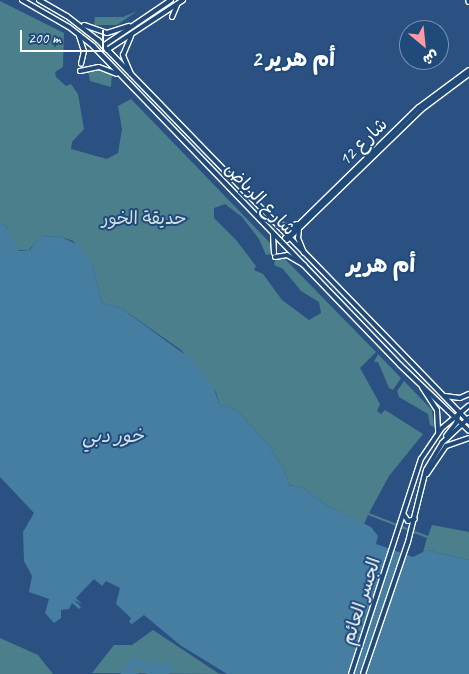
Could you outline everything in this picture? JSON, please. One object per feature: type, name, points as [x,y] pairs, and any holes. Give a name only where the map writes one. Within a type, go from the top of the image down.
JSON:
[{"type":"main road","name":"شارع الرياض","points":[[22,0],[76,32],[95,48],[421,385],[468,430]]},
{"type":"main road","name":"شارع الرياض","points":[[39,0],[78,23],[103,46],[109,49],[131,76],[468,421]]},
{"type":"main road","points":[[100,54],[184,0]]},
{"type":"main road","points":[[95,48],[103,46],[169,1]]},
{"type":"main road","points":[[172,17],[178,4]]},
{"type":"main road","points":[[78,23],[103,33],[132,26]]},
{"type":"main road","points":[[76,32],[84,48],[81,64]]},
{"type":"main road","points":[[131,76],[123,51],[135,32]]},
{"type":"main road","points":[[95,48],[98,46],[99,41]]},
{"type":"main road","points":[[108,42],[109,49]]},
{"type":"main road","points":[[80,71],[103,67],[125,79]]},
{"type":"main road","name":"شارع 12","points":[[283,242],[432,96],[469,72]]},
{"type":"main road","points":[[270,219],[287,227],[299,226],[298,241],[306,257]]},
{"type":"main road","points":[[269,228],[275,241],[274,255],[288,255],[305,265]]},
{"type":"main road","points":[[421,385],[439,415],[438,433]]},
{"type":"main road","points":[[443,396],[456,398],[469,394]]},
{"type":"main road","points":[[422,483],[436,452],[455,419],[469,405]]},
{"type":"main road","points":[[450,414],[454,408]]},
{"type":"main road","name":"الجسر العائم","points":[[351,674],[421,459],[438,433],[455,419]]},
{"type":"main road","points":[[436,452],[468,421]]},
{"type":"main road","points":[[468,421],[468,430]]},
{"type":"main road","points":[[422,483],[443,449],[454,441],[469,438]]},
{"type":"main road","name":"الجسر العائم","points":[[364,674],[415,519],[422,483]]},
{"type":"main road","points":[[404,514],[408,522],[415,519]]},
{"type":"green space","name":"حديقة الخور","points":[[0,1],[64,33],[63,67],[55,72],[56,77],[66,86],[71,84],[78,94],[84,129],[72,142],[71,149],[107,159],[118,153],[122,129],[118,106],[131,99],[274,247],[271,254],[266,255],[259,239],[242,217],[225,204],[214,208],[214,218],[236,240],[256,266],[254,270],[263,274],[282,300],[309,320],[321,313],[319,302],[301,291],[283,269],[274,265],[275,260],[283,257],[376,352],[360,368],[380,404],[377,411],[381,414],[385,410],[423,434],[389,476],[369,513],[428,536],[432,525],[469,532],[469,560],[427,550],[423,552],[427,538],[368,515],[364,524],[328,506],[302,487],[289,485],[285,471],[270,447],[237,410],[219,404],[216,392],[181,350],[121,308],[102,303],[92,264],[73,241],[62,237],[41,236],[29,250],[16,250],[7,227],[0,222]]},
{"type":"green space","points":[[137,11],[117,25],[94,25],[95,17],[123,17]]},
{"type":"green space","points":[[100,69],[112,74],[111,87],[90,81],[88,71]]},
{"type":"green space","points":[[378,354],[401,378],[393,390],[389,388],[378,362],[374,362]]},
{"type":"green space","points":[[404,381],[432,410],[434,427],[430,425],[428,414],[399,397],[397,391]]},
{"type":"green space","points":[[153,630],[222,674],[92,673],[114,645],[132,645]]},
{"type":"green space","points":[[0,638],[38,655],[53,674],[0,674]]},
{"type":"water","name":"خور دبي","points":[[0,222],[7,227],[19,251],[30,250],[40,236],[62,237],[80,246],[92,264],[102,303],[121,308],[191,359],[214,388],[219,404],[237,410],[270,447],[285,471],[289,485],[302,487],[328,506],[371,527],[378,536],[376,544],[413,557],[427,550],[469,560],[469,674],[227,674],[180,645],[144,615],[132,624],[129,622],[131,618],[116,604],[120,588],[106,581],[102,586],[94,579],[76,598],[82,604],[74,600],[81,607],[79,609],[72,603],[69,609],[61,610],[61,618],[54,623],[45,613],[49,599],[29,592],[32,576],[24,561],[23,532],[34,513],[0,477]]},
{"type":"water","points":[[134,657],[143,662],[170,664],[174,670],[168,674],[147,674],[140,665],[132,667],[139,674],[121,674]]},
{"type":"district","name":"أم هرير 2","points":[[293,60]]},
{"type":"district","name":"أم هرير","points":[[381,266]]}]
